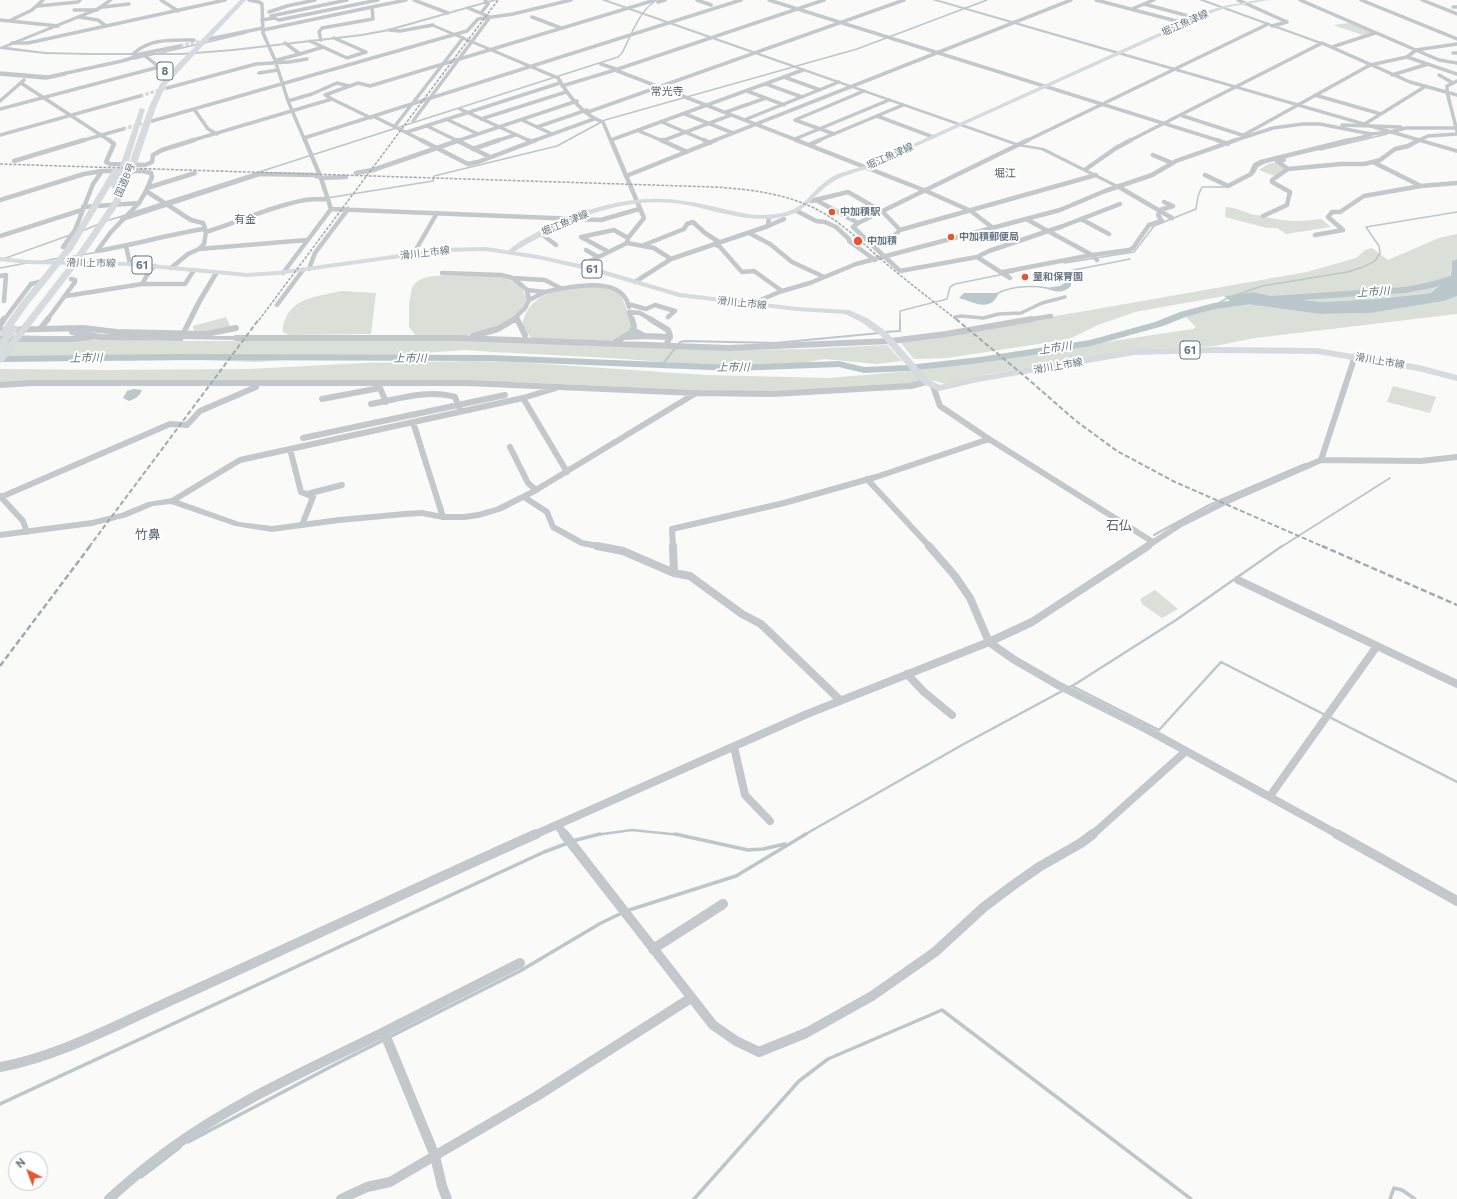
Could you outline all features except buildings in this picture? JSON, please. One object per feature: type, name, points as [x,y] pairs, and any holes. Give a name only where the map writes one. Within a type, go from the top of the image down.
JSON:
[{"type":"highway","name":"8","points":[[153,88],[162,75],[194,40],[235,0]]},
{"type":"highway","name":"国道8号","points":[[9,335],[70,268],[117,200],[133,173],[136,162],[136,153],[144,125],[158,92],[171,74],[243,0]]},
{"type":"highway","name":"国道8号","points":[[1,359],[9,335],[87,233],[108,201],[134,127],[146,101]]},
{"type":"highway","name":"8","points":[[9,335],[56,300],[68,282],[120,218],[127,200],[133,173]]},
{"type":"highway","name":"8","points":[[9,335],[36,289],[70,247],[97,201],[118,174]]},
{"type":"main road","name":"堀江魚津線","points":[[510,252],[540,234],[574,219],[607,207],[636,200],[676,201],[752,216],[769,217],[797,211],[813,201],[822,188],[832,180],[866,167],[1222,7],[1267,0]]},
{"type":"main road","name":"滑川上市線","points":[[0,259],[58,263],[130,264],[247,275],[283,273],[414,253],[464,249],[510,252],[580,266],[679,295],[797,309],[846,312],[877,328],[891,341],[930,384],[939,388],[978,379],[1148,351],[1310,351],[1355,356],[1419,368],[1457,378]]},
{"type":"street","points":[[0,25],[32,10],[43,0]]},
{"type":"street","points":[[110,0],[103,7],[97,10],[0,48],[45,53],[190,54],[321,40],[388,30],[468,8],[486,1],[496,0]]},
{"type":"street","points":[[162,0],[178,11]]},
{"type":"street","points":[[12,44],[28,43],[225,0]]},
{"type":"street","points":[[250,0],[260,1],[262,4],[263,26],[269,46],[288,101],[321,178],[330,208]]},
{"type":"street","points":[[265,12],[302,0]]},
{"type":"street","points":[[279,20],[267,13],[287,6],[315,0]]},
{"type":"street","points":[[326,0],[340,8]]},
{"type":"street","points":[[263,26],[273,17],[348,0]]},
{"type":"street","points":[[263,26],[279,20],[378,0]]},
{"type":"street","points":[[209,40],[263,26],[406,0]]},
{"type":"street","points":[[414,0],[448,13]]},
{"type":"street","points":[[152,121],[470,29],[478,19],[513,14],[571,0]]},
{"type":"street","points":[[603,0],[1019,145],[1042,149],[1086,169],[1172,218]]},
{"type":"street","points":[[594,119],[478,162],[468,164],[395,126],[325,95],[358,83],[370,86],[627,8],[665,0]]},
{"type":"street","points":[[697,0],[711,5]]},
{"type":"street","points":[[304,138],[741,0]]},
{"type":"street","points":[[769,0],[1228,144]]},
{"type":"street","points":[[407,132],[560,82],[616,70],[824,0]]},
{"type":"street","points":[[537,127],[660,87],[904,0]]},
{"type":"street","points":[[934,0],[1457,151]]},
{"type":"street","points":[[626,176],[1012,22],[1071,0]]},
{"type":"street","points":[[1096,0],[1184,23]]},
{"type":"street","points":[[1146,0],[1203,15]]},
{"type":"street","points":[[1201,0],[1322,43],[1392,75],[1457,95]]},
{"type":"street","points":[[1120,204],[989,251],[977,257],[900,271],[853,227],[858,223],[1176,69],[1270,25],[1287,22],[1238,0]]},
{"type":"street","points":[[1300,0],[1439,60],[1457,63]]},
{"type":"street","points":[[1361,0],[1457,39]]},
{"type":"street","points":[[1422,0],[1457,14]]},
{"type":"street","points":[[1434,0],[1456,8]]},
{"type":"street","points":[[481,13],[488,4],[486,1]]},
{"type":"street","points":[[1132,9],[1152,1]]},
{"type":"street","points":[[38,6],[78,2]]},
{"type":"street","points":[[103,7],[129,4]]},
{"type":"street","points":[[1144,4],[1196,18]]},
{"type":"street","points":[[321,40],[319,32],[322,28],[373,19],[372,7]]},
{"type":"street","points":[[468,8],[490,17]]},
{"type":"street","points":[[74,10],[97,10]]},
{"type":"street","points":[[388,30],[400,31],[432,25],[449,15],[448,13]]},
{"type":"street","points":[[79,17],[98,20],[106,26]]},
{"type":"street","points":[[413,121],[490,17]]},
{"type":"street","points":[[532,17],[562,28]]},
{"type":"street","points":[[0,20],[58,26]]},
{"type":"street","points":[[432,25],[532,67],[560,82],[566,92],[588,111],[594,119],[603,122],[644,218],[627,241],[580,266]]},
{"type":"street","points":[[1332,47],[1375,33]]},
{"type":"street","points":[[310,41],[347,58],[366,52],[334,38]]},
{"type":"street","points":[[395,126],[463,38]]},
{"type":"street","points":[[133,54],[138,48],[150,43],[170,40],[194,40]]},
{"type":"street","points":[[285,43],[300,54]]},
{"type":"street","points":[[1086,169],[1116,148],[1322,43]]},
{"type":"street","points":[[1407,58],[1416,50],[1457,44]]},
{"type":"street","points":[[0,73],[48,77],[180,46]]},
{"type":"street","points":[[167,88],[256,64],[275,61],[323,47]]},
{"type":"street","points":[[0,109],[159,67],[143,54]]},
{"type":"street","points":[[1239,139],[1242,135],[1370,65],[1407,58],[1457,74]]},
{"type":"street","points":[[275,61],[289,62],[307,59]]},
{"type":"street","points":[[602,64],[926,191],[971,210],[993,228]]},
{"type":"street","points":[[1392,75],[1428,64]]},
{"type":"street","points":[[259,74],[278,70]]},
{"type":"street","points":[[611,140],[803,70]]},
{"type":"street","points":[[1439,75],[1455,82]]},
{"type":"street","points":[[0,101],[29,76]]},
{"type":"street","points":[[784,77],[820,90]]},
{"type":"street","points":[[744,120],[839,82]]},
{"type":"street","points":[[1263,216],[1287,205],[1290,192],[1272,182],[1272,180],[1288,169],[1341,164],[1364,164],[1380,160],[1395,149],[1408,146],[1423,138],[1435,134],[1453,135],[1456,130],[1447,92],[1448,86],[1455,82]]},
{"type":"street","points":[[21,83],[103,135],[114,144],[106,162],[110,164],[145,165],[152,162],[153,156],[156,153],[332,99]]},
{"type":"street","points":[[288,101],[312,94],[337,83],[349,86]]},
{"type":"street","points":[[766,84],[802,97]]},
{"type":"street","points":[[1364,125],[1426,86]]},
{"type":"street","points":[[747,91],[796,109]]},
{"type":"street","points":[[834,134],[795,120],[864,91]]},
{"type":"street","points":[[481,119],[566,92]]},
{"type":"street","points":[[1315,95],[1381,114]]},
{"type":"street","points":[[0,135],[140,96]]},
{"type":"street","points":[[726,112],[766,98]]},
{"type":"street","points":[[795,139],[889,100]]},
{"type":"street","points":[[356,173],[373,170],[577,101]]},
{"type":"street","points":[[809,145],[904,105]]},
{"type":"street","points":[[194,109],[208,129],[217,134]]},
{"type":"street","points":[[460,109],[531,142]]},
{"type":"street","points":[[685,114],[733,133]]},
{"type":"street","points":[[662,141],[731,115]]},
{"type":"street","points":[[877,116],[933,137]]},
{"type":"street","points":[[1183,116],[1242,135]]},
{"type":"street","points":[[446,119],[478,134]]},
{"type":"street","points":[[522,120],[552,134]]},
{"type":"street","points":[[662,122],[710,143]]},
{"type":"street","points":[[755,304],[758,301],[782,291],[810,283],[822,276],[856,264],[1060,210],[1152,176],[1172,163],[1192,154],[1228,144],[1273,128],[1303,124],[1332,126],[1364,125],[1456,130]]},
{"type":"street","points":[[427,126],[490,157]]},
{"type":"street","points":[[1332,126],[1371,134],[1390,132],[1404,128]]},
{"type":"street","points":[[14,161],[123,130]]},
{"type":"street","points":[[639,131],[687,152]]},
{"type":"street","points":[[1205,175],[1228,186],[1251,174],[1255,165],[1260,162],[1366,138],[1371,134]]},
{"type":"street","points":[[473,149],[515,135]]},
{"type":"street","points":[[1288,169],[1277,162],[1333,148]]},
{"type":"street","points":[[1153,155],[1172,163]]},
{"type":"street","points":[[1373,162],[1421,186]]},
{"type":"street","points":[[70,247],[63,247],[74,230],[93,184],[102,171]]},
{"type":"street","points":[[0,200],[84,174],[102,171],[151,172],[152,177],[139,203],[120,218]]},
{"type":"street","points":[[146,189],[195,174]]},
{"type":"street","points":[[120,218],[259,174],[314,175],[321,178],[346,177]]},
{"type":"street","points":[[869,243],[894,236],[900,230],[1096,175]]},
{"type":"street","points":[[1315,235],[1343,230],[1328,217],[1332,212],[1340,212],[1364,196],[1421,186],[1457,183]]},
{"type":"street","points":[[146,189],[191,220],[202,221],[205,228],[204,244],[199,249]]},
{"type":"street","points":[[813,201],[848,192],[883,212],[900,230]]},
{"type":"street","points":[[97,247],[97,251],[126,246],[171,234],[205,231],[230,225],[253,215],[306,200],[327,199]]},
{"type":"street","points":[[813,201],[858,223]]},
{"type":"street","points":[[1160,210],[1173,206],[1164,202]]},
{"type":"street","points":[[0,236],[82,209],[139,203]]},
{"type":"street","points":[[330,208],[600,220],[639,209]]},
{"type":"street","points":[[283,273],[330,208]]},
{"type":"street","points":[[277,305],[306,269],[315,253],[348,209]]},
{"type":"street","points":[[1003,272],[1092,255],[1129,250],[1133,248],[1149,225],[1162,220],[1158,215],[1160,210]]},
{"type":"street","points":[[797,211],[816,221],[825,222],[836,227],[849,239],[849,241],[875,260]]},
{"type":"street","points":[[414,253],[437,213]]},
{"type":"street","points":[[768,226],[769,217]]},
{"type":"street","points":[[635,282],[671,259],[749,233],[784,219]]},
{"type":"street","points":[[1026,219],[1092,255],[1097,260]]},
{"type":"street","points":[[1081,219],[1109,234]]},
{"type":"street","points":[[644,245],[684,229],[687,224],[693,222],[717,243],[742,272],[754,271],[782,291]]},
{"type":"street","points":[[607,252],[581,237],[614,230],[627,241],[654,248],[671,259]]},
{"type":"street","points":[[749,233],[770,244],[792,262],[822,276]]},
{"type":"street","points":[[540,234],[556,245]]},
{"type":"street","points":[[171,268],[188,254],[199,249],[308,240]]},
{"type":"street","points":[[126,246],[130,264]]},
{"type":"street","points":[[586,250],[598,257]]},
{"type":"street","points":[[977,257],[1003,272],[1010,278]]},
{"type":"street","points":[[142,284],[150,270],[155,266]]},
{"type":"street","points":[[66,296],[142,284],[185,284],[194,270]]},
{"type":"street","points":[[183,336],[199,302],[216,273]]},
{"type":"street","points":[[442,273],[501,275],[513,278],[545,280],[560,288]]},
{"type":"street","points":[[0,276],[6,275],[2,288],[2,301],[18,300]]},
{"type":"street","points":[[513,278],[527,290],[545,292]]},
{"type":"street","points":[[40,329],[75,282],[74,280],[68,282]]},
{"type":"street","points":[[9,335],[18,300],[31,284],[43,281]]},
{"type":"street","points":[[460,338],[489,332],[516,319],[524,310],[529,300],[545,292],[581,285],[598,285],[620,291],[626,297],[634,326],[633,330],[626,337],[612,344]]},
{"type":"street","points":[[527,290],[529,300]]},
{"type":"street","points":[[955,318],[961,316],[983,318],[999,314],[1021,313],[1042,303],[1065,297]]},
{"type":"street","points":[[628,304],[646,309],[655,305],[675,311],[668,317]]},
{"type":"street","points":[[629,312],[640,313],[668,330],[670,337],[666,346]]},
{"type":"street","points":[[9,335],[40,329],[83,328],[117,332],[236,338],[460,338],[728,348],[891,341],[946,334],[1051,316]]},
{"type":"street","points":[[516,319],[525,335]]},
{"type":"street","points":[[9,335],[73,339],[101,336],[183,336],[216,334],[236,328]]},
{"type":"street","points":[[63,329],[101,336]]},
{"type":"street","points":[[633,330],[644,336]]},
{"type":"street","points":[[626,337],[670,337]]},
{"type":"street","points":[[1321,460],[1355,356]]},
{"type":"street","points":[[0,385],[53,383],[467,383],[696,393],[773,394],[930,384],[940,406],[989,439],[1153,542]]},
{"type":"street","points":[[0,390],[53,383]]},
{"type":"street","points":[[0,535],[92,523],[124,515],[151,504],[172,501],[240,460],[523,398],[563,386]]},
{"type":"street","points":[[27,532],[23,521],[0,496],[170,424],[187,425],[200,412],[256,387]]},
{"type":"street","points":[[322,399],[380,388],[386,402]]},
{"type":"street","points":[[372,404],[435,393],[448,394],[454,397],[461,411]]},
{"type":"street","points":[[172,501],[238,524],[250,527],[272,529],[339,520],[405,514],[422,514],[443,517],[478,516],[499,509],[524,497],[696,393]]},
{"type":"street","points":[[303,438],[505,394]]},
{"type":"street","points":[[523,398],[567,472]]},
{"type":"street","points":[[413,422],[443,517]]},
{"type":"street","points":[[674,573],[672,529],[784,503],[867,479],[989,439]]},
{"type":"street","points":[[510,447],[528,483],[536,490]]},
{"type":"street","points":[[290,448],[301,492],[313,497],[302,525]]},
{"type":"street","points":[[0,1067],[23,1063],[71,1045],[264,959],[470,863],[558,826],[840,700],[989,642],[1032,622],[1181,524],[1223,503],[1321,460],[1422,461],[1456,458]]},
{"type":"street","points":[[867,479],[899,512],[955,576],[970,598],[989,642],[1013,659],[1058,685],[1146,729],[1270,796],[1457,901]]},
{"type":"street","points":[[307,494],[342,486]]},
{"type":"street","points":[[524,497],[547,512],[553,527],[582,543],[623,551],[674,573],[690,576],[742,614],[761,624],[840,700]]},
{"type":"street","points":[[1238,580],[1457,684]]},
{"type":"street","points":[[1270,796],[1378,646]]},
{"type":"street","points":[[907,674],[924,692],[952,716]]},
{"type":"street","points":[[734,747],[745,795],[770,821]]},
{"type":"street","points":[[558,826],[713,1026],[736,1041],[759,1052],[792,1040],[862,1002],[936,951],[990,903],[1046,863],[1072,850],[1086,840],[1186,751]]},
{"type":"street","points":[[653,949],[723,904]]},
{"type":"street","points":[[109,1199],[126,1182],[160,1156],[216,1119],[520,963]]},
{"type":"street","points":[[341,1199],[354,1196],[368,1187],[390,1182],[537,1096],[691,998]]},
{"type":"street","points":[[384,1032],[435,1156],[442,1186],[447,1199]]},
{"type":"shaded area","points":[[1350,23],[1373,32],[1363,35],[1333,25]]},
{"type":"shaded area","points":[[1277,162],[1285,169],[1275,176],[1259,170],[1268,164]]},
{"type":"shaded area","points":[[1226,207],[1253,215],[1285,220],[1306,221],[1321,219],[1331,227],[1286,234],[1277,228],[1267,228],[1225,217]]},
{"type":"shaded area","points":[[1457,234],[1457,259],[1452,261],[1450,276],[1431,293],[1377,299],[1323,302],[1275,297],[1253,292],[1135,312],[1098,325],[1071,338],[947,358],[914,359],[900,342],[1307,272],[1356,258],[1365,250],[1372,248],[1388,260],[1439,238]]},
{"type":"shaded area","points":[[1457,259],[1457,296],[1444,301],[1371,313],[1320,314],[1231,302],[1224,296],[1253,292],[1275,297],[1322,302],[1377,299],[1431,293],[1451,275],[1452,261]]},
{"type":"shaded area","points":[[435,276],[492,276],[510,280],[517,284],[523,291],[527,300],[516,317],[500,326],[480,333],[459,336],[417,337],[409,327],[409,304],[412,288],[421,279]]},
{"type":"shaded area","points":[[1071,279],[1071,286],[1068,289],[1056,291],[1045,288],[1060,286]]},
{"type":"shaded area","points":[[596,286],[620,293],[627,312],[631,330],[615,340],[531,338],[522,325],[526,313],[532,304],[541,297],[562,290]]},
{"type":"shaded area","points":[[341,291],[376,293],[371,334],[289,335],[283,332],[284,321],[294,306],[317,296]]},
{"type":"shaded area","points":[[964,293],[999,293],[991,303],[981,304],[959,298]]},
{"type":"shaded area","points":[[1457,296],[1457,314],[1255,338],[1215,346],[1132,350],[988,374],[946,384],[935,381],[921,381],[906,385],[789,391],[718,391],[536,383],[391,380],[0,384],[0,369],[249,369],[363,363],[474,361],[516,362],[705,375],[830,378],[911,371],[1193,329],[1196,327],[1181,312],[1231,302],[1320,314],[1371,313],[1444,301]]},
{"type":"shaded area","points":[[226,317],[231,328],[211,332],[195,331],[193,329],[193,326]]},
{"type":"shaded area","points":[[0,334],[159,341],[481,341],[735,350],[806,349],[887,345],[902,361],[876,364],[824,359],[765,370],[611,358],[466,350],[392,355],[336,356],[256,362],[203,360],[88,361],[31,356],[0,358]]},
{"type":"shaded area","points":[[1393,386],[1436,397],[1430,413],[1387,402]]},
{"type":"shaded area","points":[[134,389],[142,390],[137,397],[129,401],[123,398],[127,391]]},
{"type":"shaded area","points":[[1155,590],[1178,609],[1162,618],[1142,604],[1140,599]]},
{"type":"waterway","points":[[327,198],[433,181],[434,176],[557,146],[605,120],[857,49],[987,0]]},
{"type":"waterway","points":[[131,213],[618,57],[622,53],[639,18],[654,2]]},
{"type":"waterway","points":[[204,43],[246,33]]},
{"type":"waterway","points":[[134,59],[199,44]]},
{"type":"waterway","points":[[0,75],[46,79],[65,75]]},
{"type":"waterway","points":[[1320,150],[1387,134]]},
{"type":"waterway","points":[[1254,173],[1258,166],[1264,163]]},
{"type":"waterway","points":[[1064,263],[1134,252],[1154,226],[1196,209],[1198,196],[1202,187],[1229,187]]},
{"type":"waterway","points":[[1236,295],[1262,286],[1347,272],[1363,267],[1375,261],[1380,253],[1379,246],[1366,227],[1457,212]]},
{"type":"waterway","points":[[106,221],[126,215]]},
{"type":"waterway","points":[[82,231],[99,224]]},
{"type":"waterway","points":[[0,260],[70,235]]},
{"type":"waterway","points":[[64,258],[98,252]]},
{"type":"waterway","points":[[44,261],[59,258]]},
{"type":"waterway","points":[[1070,280],[1069,271],[1130,259]]},
{"type":"waterway","points":[[0,268],[27,263]]},
{"type":"waterway","points":[[885,332],[900,331],[900,311],[947,299],[950,287],[955,284],[1014,272]]},
{"type":"waterway","name":"上市川","points":[[0,359],[177,357],[490,358],[734,368],[839,364],[864,370],[908,368],[980,360],[1091,343],[1159,324],[1184,314],[1214,306],[1257,300],[1405,290],[1432,285],[1457,277]]},
{"type":"waterway","points":[[994,295],[1020,287],[1047,288]]},
{"type":"waterway","name":"上市川","points":[[1214,306],[1229,297]]},
{"type":"waterway","points":[[662,365],[680,342],[685,341],[775,343],[880,333]]},
{"type":"waterway","points":[[1154,535],[1209,505],[1305,464]]},
{"type":"waterway","points":[[1281,547],[1390,478]]},
{"type":"waterway","points":[[804,835],[962,745],[1077,683],[1176,620],[1282,546]]},
{"type":"waterway","points":[[1072,686],[1159,730],[1221,662],[1457,782]]},
{"type":"waterway","points":[[597,835],[632,830],[678,835]]},
{"type":"waterway","points":[[626,911],[736,876],[806,834]]},
{"type":"waterway","points":[[572,841],[597,835]]},
{"type":"waterway","points":[[678,835],[748,850],[763,849],[785,844]]},
{"type":"waterway","points":[[0,1104],[544,852],[568,843]]},
{"type":"waterway","points":[[188,1142],[336,1064],[520,971],[601,923],[622,913]]},
{"type":"waterway","points":[[694,1199],[799,1081],[828,1059],[942,1010],[1191,1199]]},
{"type":"waterway","points":[[141,1177],[180,1147]]},
{"type":"waterway","points":[[1390,1199],[1394,1188],[1402,1190],[1415,1199]]},
{"type":"tunnel","points":[[180,46],[207,40]]},
{"type":"tunnel","points":[[140,96],[167,88]]},
{"type":"tunnel","points":[[123,129],[151,121]]},
{"type":"railway","points":[[367,176],[498,0]]},
{"type":"railway","points":[[0,164],[367,176]]},
{"type":"railway","points":[[259,320],[367,176]]},
{"type":"railway","points":[[367,176],[714,187],[764,192],[800,202],[833,219],[853,234],[890,267],[957,320]]},
{"type":"railway","points":[[89,547],[259,319]]},
{"type":"railway","points":[[956,319],[1076,421],[1117,451],[1175,482],[1324,547]]},
{"type":"railway","points":[[0,666],[90,546]]},
{"type":"railway","points":[[1322,546],[1457,605]]},
{"type":"place","name":"中加積駅","points":[[832,212]]},
{"type":"place","name":"中加積郵便局","points":[[951,237]]},
{"type":"place","name":"中加積","points":[[858,241]]},
{"type":"place","name":"童和保育園","points":[[1025,277]]},
{"type":"district","name":"常光寺","points":[[667,91]]},
{"type":"district","name":"堀江","points":[[1005,173]]},
{"type":"district","name":"有金","points":[[245,219]]},
{"type":"district","name":"石仏","points":[[1119,526]]},
{"type":"district","name":"竹鼻","points":[[148,535]]}]
